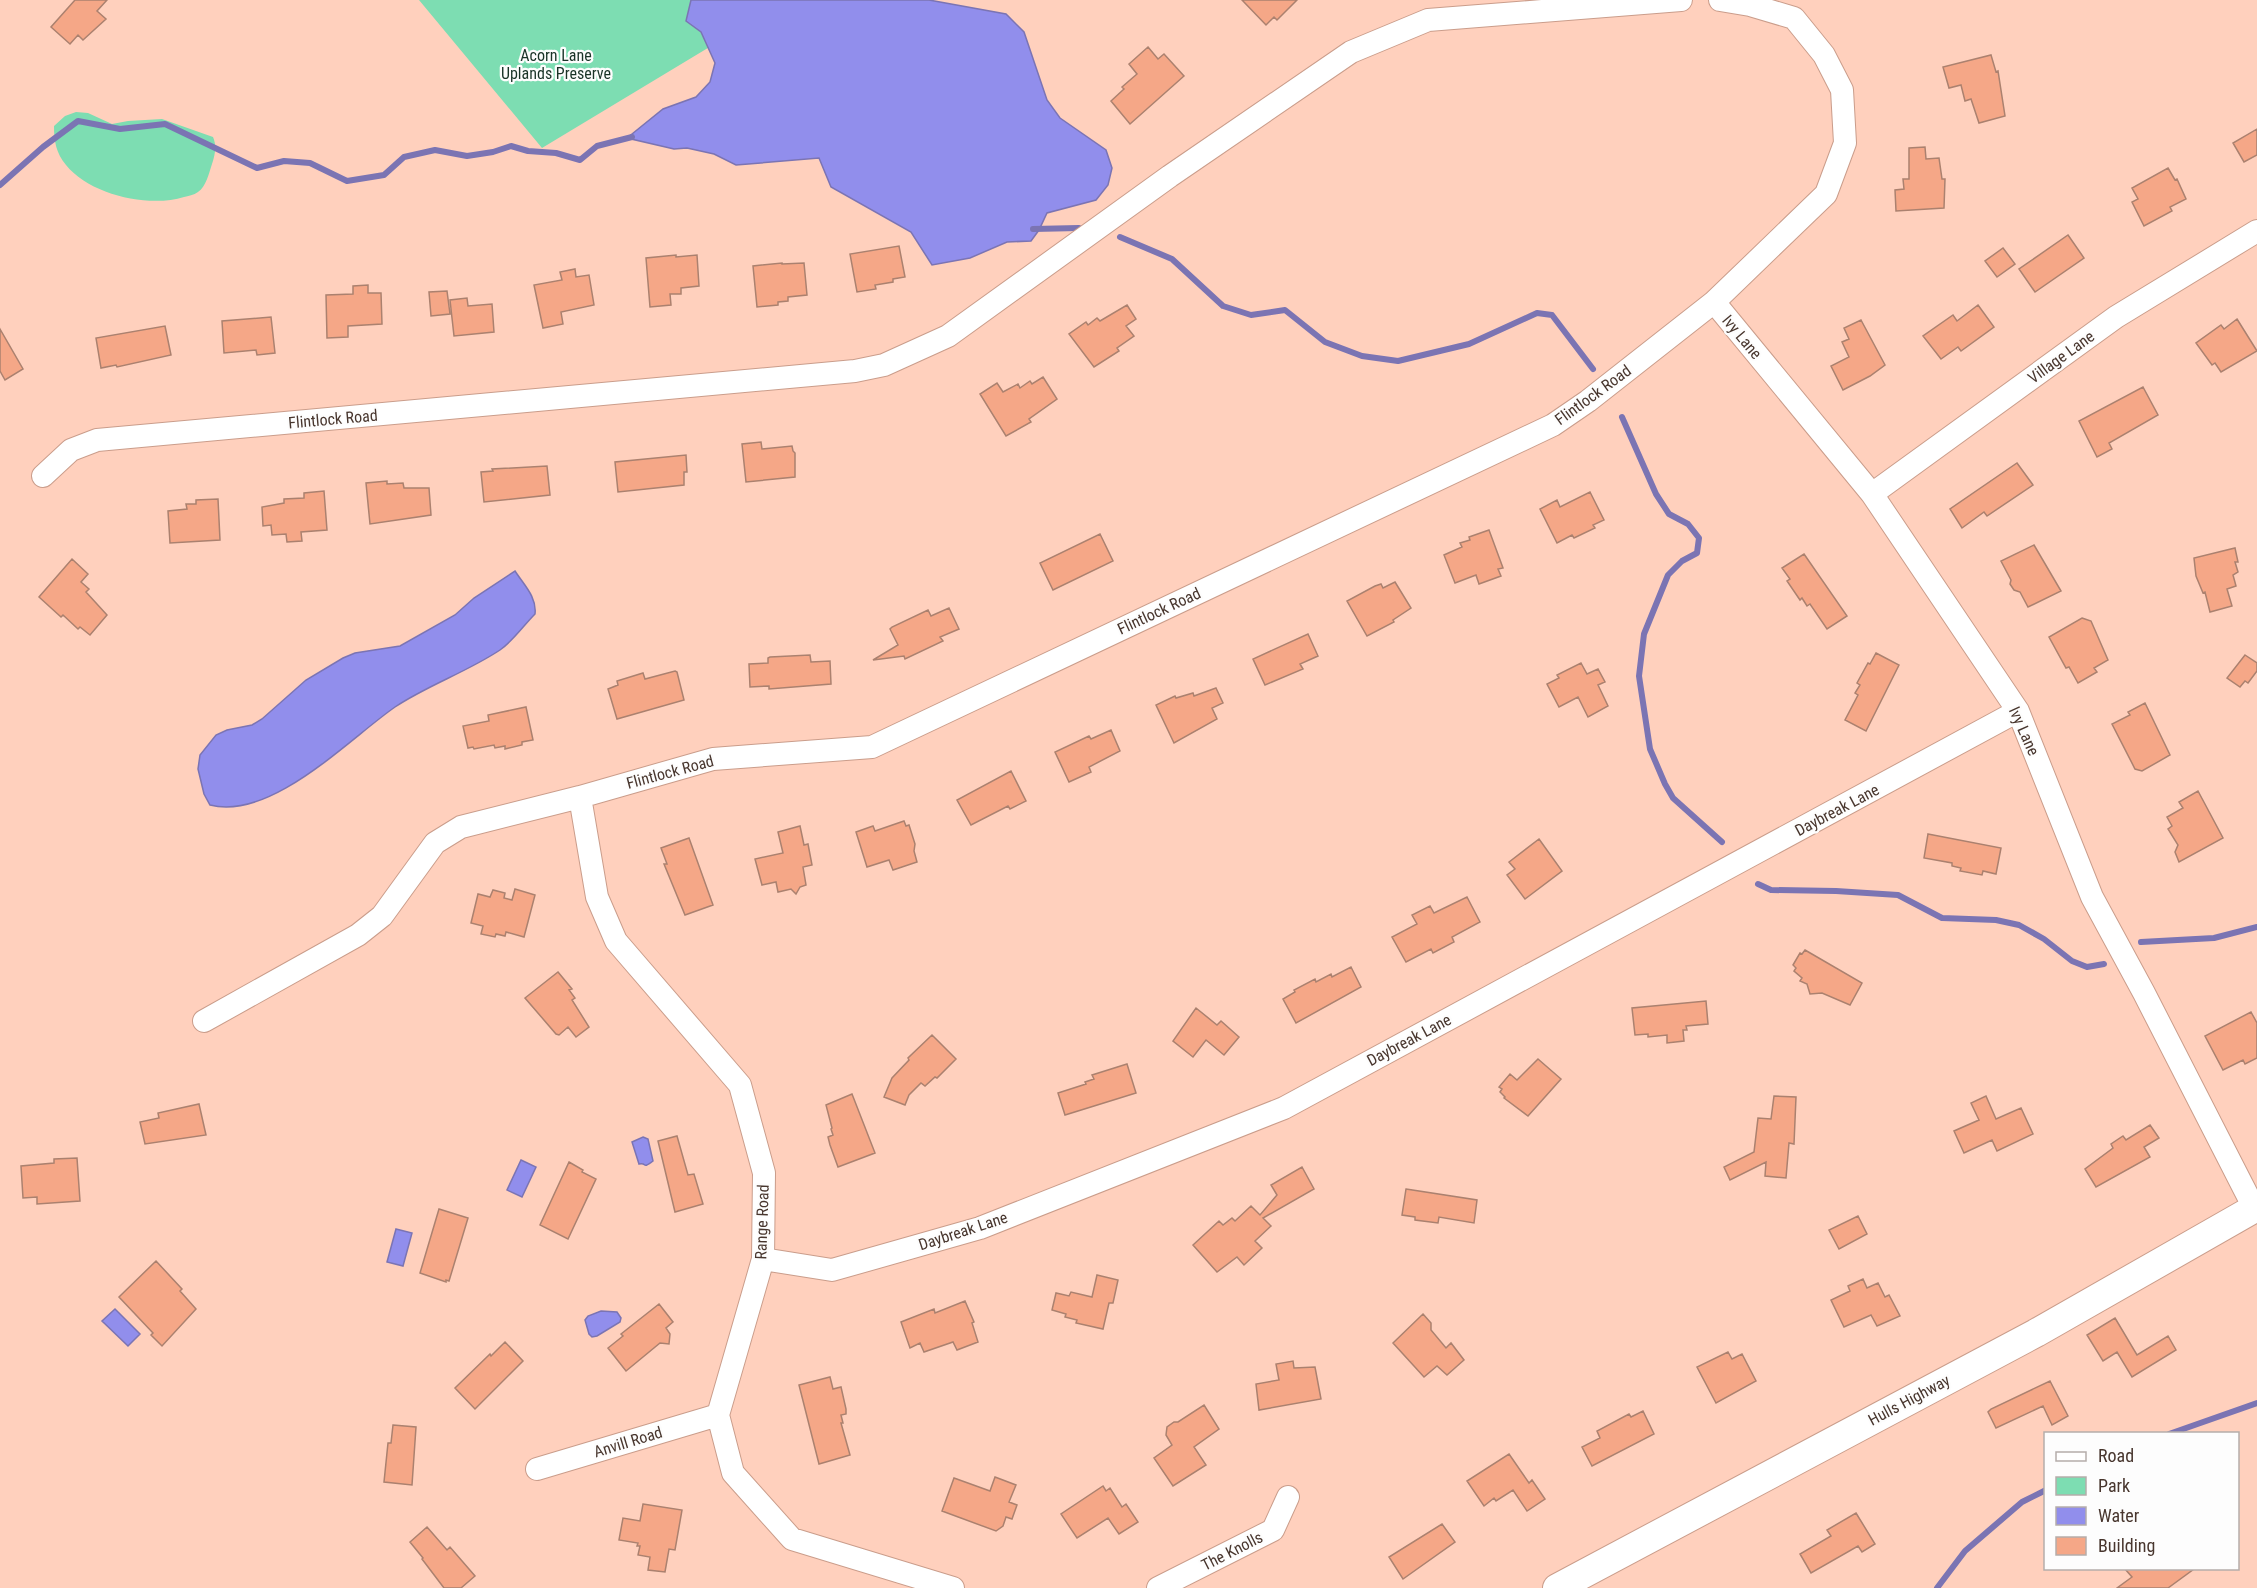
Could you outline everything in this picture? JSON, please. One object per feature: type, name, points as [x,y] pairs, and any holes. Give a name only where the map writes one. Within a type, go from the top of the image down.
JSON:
[{"type":"street","name":"Flintlock Road","points":[[42,476],[71,450],[97,440],[843,372],[884,365],[948,336],[1170,176],[1351,52],[1428,21],[1681,0]]},
{"type":"street","name":"Flintlock Road","points":[[204,1021],[358,935],[382,916],[435,843],[461,827],[580,797],[713,759],[872,747],[1553,425],[1588,401],[1714,302],[1826,194],[1845,143],[1842,90],[1824,55],[1794,18],[1750,4],[1720,0]]},
{"type":"street","name":"Village Lane","points":[[1872,494],[2116,317],[2257,231]]},
{"type":"street","name":"Ivy Lane","points":[[1714,302],[1872,494],[2018,711],[2092,897],[2256,1207]]},
{"type":"street","name":"Daybreak Lane","points":[[763,1259],[832,1270],[980,1228],[1284,1108],[2018,711]]},
{"type":"street","name":"Range Road","points":[[580,797],[597,897],[616,941],[740,1085],[764,1173],[763,1259],[718,1414]]},
{"type":"street","name":"Hulls Highway","points":[[1557,1588],[2036,1333],[2256,1207]]},
{"type":"street","name":"Anvill Road","points":[[537,1469],[718,1414]]},
{"type":"street","points":[[718,1414],[734,1473],[792,1539],[953,1588]]},
{"type":"street","name":"The Knolls","points":[[1158,1588],[1273,1530],[1288,1497]]},
{"type":"green space","name":"Acorn Lane Uplands Preserve","points":[[419,0],[745,0],[746,25],[542,148]]},
{"type":"green space","points":[[76,112],[88,113],[112,124],[162,119],[213,137],[215,154],[201,190],[193,195],[154,201],[121,196],[90,184],[66,165],[55,142],[54,126],[65,116]]},
{"type":"water","points":[[691,0],[929,0],[1006,14],[1024,32],[1047,100],[1060,118],[1106,150],[1112,168],[1108,185],[1096,200],[1047,213],[1031,241],[1007,242],[970,258],[932,265],[911,232],[831,187],[819,158],[736,165],[714,154],[687,148],[674,149],[627,138],[663,109],[696,97],[710,82],[715,63],[701,32],[686,21]]},
{"type":"water","points":[[515,571],[532,597],[535,614],[500,650],[395,707],[308,774],[283,789],[258,801],[234,807],[210,805],[204,794],[198,769],[200,755],[216,735],[227,730],[252,725],[262,719],[306,680],[343,658],[355,653],[400,646],[455,615],[474,598]]},
{"type":"water","points":[[643,1137],[648,1139],[653,1161],[646,1165],[639,1164],[632,1142]]},
{"type":"water","points":[[521,1160],[536,1167],[522,1197],[507,1190]]},
{"type":"water","points":[[396,1229],[412,1233],[403,1266],[387,1262]]},
{"type":"water","points":[[115,1309],[140,1334],[128,1346],[102,1321]]},
{"type":"water","points":[[601,1311],[617,1312],[621,1318],[620,1322],[592,1337],[585,1320],[588,1316]]},
{"type":"building","points":[[75,0],[107,0],[97,11],[106,19],[83,40],[78,35],[70,44],[51,27]]},
{"type":"building","points":[[1242,0],[1297,0],[1277,20],[1274,17],[1266,25]]},
{"type":"building","points":[[1148,47],[1158,59],[1164,54],[1184,76],[1130,124],[1111,101],[1137,74],[1129,64]]},
{"type":"building","points":[[1991,55],[1996,72],[1998,71],[2005,116],[1979,123],[1971,99],[1965,101],[1961,85],[1949,88],[1943,67]]},
{"type":"building","points":[[2257,129],[2257,155],[2244,162],[2233,143]]},
{"type":"building","points":[[1925,147],[1926,159],[1939,158],[1942,179],[1945,179],[1944,208],[1896,211],[1895,190],[1904,189],[1903,179],[1909,179],[1909,148]]},
{"type":"building","points":[[2168,168],[2175,180],[2177,179],[2186,199],[2170,207],[2172,211],[2144,226],[2132,202],[2138,199],[2132,188]]},
{"type":"building","points":[[2068,235],[2084,258],[2035,292],[2019,269]]},
{"type":"building","points":[[899,246],[905,277],[875,285],[876,289],[857,292],[850,254]]},
{"type":"building","points":[[2003,248],[2015,264],[1997,277],[1985,261]]},
{"type":"building","points":[[676,255],[676,257],[697,255],[699,286],[681,288],[681,294],[670,294],[671,305],[650,307],[646,258]]},
{"type":"building","points":[[804,263],[807,295],[788,297],[788,301],[778,302],[778,305],[757,307],[753,266]]},
{"type":"building","points":[[575,269],[576,277],[589,275],[594,305],[561,312],[563,324],[543,328],[534,285],[562,280],[560,272]]},
{"type":"building","points":[[368,285],[368,293],[381,293],[382,324],[348,326],[348,337],[327,338],[326,295],[353,294],[353,286]]},
{"type":"building","points":[[447,291],[450,314],[431,316],[429,292]]},
{"type":"building","points":[[467,298],[468,306],[492,304],[494,332],[454,336],[450,300]]},
{"type":"building","points":[[1127,305],[1136,319],[1126,326],[1134,336],[1117,348],[1119,351],[1094,367],[1069,334],[1086,322],[1088,325],[1097,318],[1100,321]]},
{"type":"building","points":[[1978,305],[1994,327],[1961,351],[1958,347],[1941,359],[1923,336],[1953,315],[1957,321]]},
{"type":"building","points":[[271,317],[275,353],[257,355],[256,350],[224,353],[222,321]]},
{"type":"building","points":[[2237,319],[2257,351],[2221,372],[2215,363],[2212,365],[2196,343],[2221,325],[2224,329]]},
{"type":"building","points":[[1861,320],[1885,365],[1843,390],[1831,366],[1849,357],[1842,342],[1849,339],[1844,328]]},
{"type":"building","points":[[165,326],[171,355],[117,367],[116,365],[101,368],[96,338]]},
{"type":"building","points":[[0,329],[23,369],[5,380],[0,371]]},
{"type":"building","points":[[1043,377],[1057,399],[1029,419],[1031,422],[1006,436],[980,394],[997,383],[1003,392],[1018,384],[1020,388],[1030,381],[1032,384]]},
{"type":"building","points":[[2143,387],[2158,415],[2109,443],[2112,449],[2097,457],[2079,421]]},
{"type":"building","points":[[761,442],[762,449],[792,446],[795,453],[795,477],[746,482],[742,444]]},
{"type":"building","points":[[686,455],[687,472],[684,472],[684,485],[618,492],[615,462]]},
{"type":"building","points":[[2017,463],[2033,485],[1987,516],[1984,512],[1962,528],[1950,509]]},
{"type":"building","points":[[547,466],[550,495],[484,502],[481,472],[493,471],[492,469]]},
{"type":"building","points":[[387,481],[387,484],[403,483],[404,488],[429,488],[431,515],[370,524],[366,483]]},
{"type":"building","points":[[324,491],[327,530],[301,532],[302,541],[287,542],[286,534],[272,535],[271,525],[263,526],[262,507],[284,503],[284,499],[304,498],[304,493]]},
{"type":"building","points":[[1590,492],[1604,520],[1593,525],[1595,528],[1574,538],[1572,535],[1557,543],[1540,509],[1557,500],[1560,507]]},
{"type":"building","points":[[218,499],[220,540],[170,543],[168,511],[187,509],[186,504],[196,504],[196,500]]},
{"type":"building","points":[[1489,530],[1503,568],[1498,569],[1501,576],[1479,584],[1476,575],[1455,583],[1444,555],[1462,547],[1460,543],[1470,540],[1469,537]]},
{"type":"building","points":[[1100,534],[1113,561],[1053,590],[1040,563]]},
{"type":"building","points":[[2034,545],[2061,591],[2028,607],[2020,592],[2014,590],[2010,584],[2011,580],[2001,561]]},
{"type":"building","points":[[2235,548],[2238,572],[2233,575],[2236,586],[2227,589],[2232,606],[2210,612],[2205,592],[2203,593],[2196,576],[2194,558]]},
{"type":"building","points":[[1804,554],[1847,616],[1827,629],[1810,604],[1807,606],[1802,598],[1800,600],[1787,581],[1790,579],[1782,568]]},
{"type":"building","points":[[72,559],[88,574],[81,582],[89,589],[86,592],[107,615],[90,635],[80,627],[78,629],[63,615],[61,617],[39,597]]},
{"type":"building","points":[[1395,582],[1411,608],[1393,620],[1394,622],[1367,636],[1347,601],[1375,586],[1381,584],[1383,588]]},
{"type":"building","points":[[949,608],[959,629],[940,637],[943,641],[905,659],[904,656],[873,660],[898,645],[890,629],[892,627],[928,610],[931,616]]},
{"type":"building","points":[[2082,618],[2091,621],[2108,660],[2094,668],[2097,672],[2078,683],[2069,667],[2066,668],[2049,637]]},
{"type":"building","points":[[1308,634],[1318,656],[1300,664],[1303,669],[1265,685],[1253,659]]},
{"type":"building","points":[[1876,653],[1899,665],[1866,731],[1845,720],[1858,695],[1855,693],[1860,685],[1857,683]]},
{"type":"building","points":[[810,655],[811,662],[830,661],[831,684],[769,689],[769,686],[750,687],[749,664],[768,663],[770,657]]},
{"type":"building","points":[[2245,655],[2257,663],[2257,671],[2248,683],[2245,681],[2240,687],[2227,678]]},
{"type":"building","points":[[1581,663],[1587,674],[1598,669],[1605,682],[1598,685],[1608,706],[1588,717],[1578,697],[1559,707],[1547,684],[1559,678],[1557,675]]},
{"type":"building","points":[[675,671],[684,700],[617,719],[608,689],[618,685],[617,681],[643,673],[645,679]]},
{"type":"building","points":[[1216,688],[1223,703],[1212,708],[1217,719],[1174,743],[1156,705],[1175,696],[1176,698],[1193,693],[1194,696]]},
{"type":"building","points":[[2145,703],[2170,755],[2142,771],[2135,769],[2112,724],[2130,715],[2128,712]]},
{"type":"building","points":[[526,707],[533,740],[505,749],[505,746],[495,748],[494,745],[468,748],[463,726],[489,721],[488,715]]},
{"type":"building","points":[[1111,730],[1120,751],[1089,767],[1091,772],[1069,782],[1055,752],[1089,736],[1091,739]]},
{"type":"building","points":[[1011,771],[1026,801],[1010,809],[1008,806],[971,825],[957,800]]},
{"type":"building","points":[[2198,791],[2223,838],[2179,862],[2175,852],[2178,845],[2168,829],[2172,826],[2167,817],[2183,808],[2179,802]]},
{"type":"building","points":[[904,821],[906,826],[909,825],[915,844],[917,862],[893,870],[889,860],[867,867],[856,832],[873,826],[875,831]]},
{"type":"building","points":[[800,826],[804,845],[808,844],[812,865],[803,867],[806,885],[800,887],[796,894],[791,889],[778,892],[776,882],[762,885],[755,859],[783,853],[778,832]]},
{"type":"building","points":[[1928,834],[2001,848],[1996,874],[1983,871],[1982,875],[1960,871],[1961,868],[1952,866],[1952,863],[1924,858]]},
{"type":"building","points":[[689,838],[713,905],[685,915],[664,864],[667,864],[661,848]]},
{"type":"building","points":[[1539,839],[1562,871],[1525,899],[1507,875],[1515,869],[1509,862]]},
{"type":"building","points":[[515,889],[535,895],[524,937],[506,932],[505,936],[496,934],[495,937],[481,934],[483,926],[471,923],[478,894],[490,897],[493,890],[505,893],[504,898],[512,900]]},
{"type":"building","points":[[1467,897],[1480,922],[1452,937],[1454,942],[1433,953],[1431,949],[1406,962],[1392,937],[1417,924],[1412,915],[1430,906],[1434,913]]},
{"type":"building","points":[[1805,950],[1862,983],[1850,1005],[1822,993],[1810,994],[1807,984],[1800,981],[1802,978],[1794,971],[1796,968],[1793,965],[1800,953],[1802,954]]},
{"type":"building","points":[[1351,967],[1361,987],[1296,1023],[1283,999],[1295,992],[1294,990],[1315,979],[1316,982],[1331,974],[1332,977]]},
{"type":"building","points":[[558,972],[572,989],[569,990],[575,998],[572,1000],[589,1027],[576,1037],[568,1027],[559,1035],[556,1034],[525,998]]},
{"type":"building","points":[[1706,1001],[1708,1024],[1686,1026],[1687,1030],[1683,1030],[1684,1041],[1667,1043],[1667,1035],[1648,1037],[1648,1034],[1635,1035],[1632,1008]]},
{"type":"building","points":[[1196,1008],[1217,1025],[1221,1021],[1239,1037],[1224,1055],[1206,1040],[1193,1057],[1173,1041]]},
{"type":"building","points":[[2251,1012],[2257,1023],[2257,1058],[2245,1064],[2243,1060],[2223,1070],[2205,1036]]},
{"type":"building","points":[[932,1035],[956,1059],[937,1078],[935,1077],[925,1086],[921,1083],[909,1095],[905,1105],[884,1097],[892,1078],[909,1060],[908,1058]]},
{"type":"building","points":[[1538,1059],[1561,1079],[1528,1116],[1504,1098],[1500,1092],[1502,1089],[1499,1087],[1510,1074],[1517,1080]]},
{"type":"building","points":[[1127,1064],[1136,1093],[1065,1115],[1058,1093],[1086,1084],[1085,1082],[1094,1079],[1092,1075]]},
{"type":"building","points":[[852,1094],[875,1153],[838,1167],[828,1137],[833,1135],[826,1105]]},
{"type":"building","points":[[1774,1096],[1796,1097],[1794,1144],[1789,1143],[1786,1178],[1765,1176],[1766,1162],[1730,1180],[1724,1167],[1754,1152],[1758,1118],[1771,1119]]},
{"type":"building","points":[[1986,1096],[1996,1119],[2021,1108],[2033,1134],[1997,1151],[1992,1140],[1964,1153],[1954,1131],[1979,1120],[1971,1103]]},
{"type":"building","points":[[199,1104],[206,1135],[145,1144],[140,1122],[159,1118],[158,1113]]},
{"type":"building","points":[[2150,1125],[2159,1138],[2144,1147],[2150,1157],[2096,1187],[2085,1169],[2113,1148],[2111,1144],[2123,1136],[2126,1140]]},
{"type":"building","points":[[677,1136],[688,1175],[694,1174],[703,1204],[675,1212],[658,1141]]},
{"type":"building","points":[[77,1158],[80,1201],[37,1204],[37,1197],[23,1198],[21,1166],[54,1163],[54,1159]]},
{"type":"building","points":[[569,1162],[596,1179],[568,1239],[540,1225]]},
{"type":"building","points":[[1302,1167],[1314,1189],[1263,1218],[1271,1226],[1255,1241],[1262,1248],[1244,1265],[1237,1257],[1217,1272],[1193,1245],[1219,1221],[1223,1225],[1232,1218],[1235,1221],[1251,1206],[1260,1215],[1277,1195],[1271,1185]]},
{"type":"building","points":[[1406,1189],[1477,1200],[1474,1223],[1439,1217],[1438,1223],[1415,1220],[1415,1217],[1402,1215]]},
{"type":"building","points":[[439,1209],[468,1218],[449,1281],[446,1280],[446,1282],[420,1273]]},
{"type":"building","points":[[1858,1216],[1867,1234],[1839,1249],[1829,1230]]},
{"type":"building","points":[[156,1261],[182,1289],[180,1291],[196,1309],[162,1346],[151,1335],[153,1333],[119,1297]]},
{"type":"building","points":[[1097,1275],[1118,1280],[1113,1303],[1109,1303],[1103,1329],[1076,1323],[1077,1320],[1065,1317],[1066,1314],[1052,1310],[1056,1293],[1069,1296],[1071,1292],[1092,1297]]},
{"type":"building","points":[[1863,1279],[1867,1288],[1878,1283],[1885,1297],[1889,1295],[1900,1316],[1877,1326],[1871,1315],[1844,1327],[1831,1300],[1850,1291],[1848,1286]]},
{"type":"building","points":[[965,1301],[974,1322],[972,1323],[978,1342],[957,1350],[953,1342],[924,1352],[920,1343],[910,1348],[901,1322],[934,1309],[935,1313]]},
{"type":"building","points":[[659,1304],[673,1322],[666,1328],[670,1334],[669,1344],[660,1343],[626,1371],[608,1348],[623,1336],[621,1334]]},
{"type":"building","points":[[1423,1314],[1431,1323],[1431,1330],[1446,1348],[1451,1343],[1464,1360],[1447,1375],[1437,1366],[1424,1377],[1393,1343]]},
{"type":"building","points":[[2115,1318],[2137,1355],[2168,1336],[2176,1350],[2132,1377],[2117,1352],[2103,1361],[2087,1335]]},
{"type":"building","points":[[505,1342],[523,1361],[475,1409],[455,1388]]},
{"type":"building","points":[[1728,1352],[1732,1359],[1742,1354],[1756,1381],[1716,1403],[1697,1367]]},
{"type":"building","points":[[1293,1361],[1294,1368],[1315,1367],[1321,1399],[1259,1410],[1256,1384],[1279,1380],[1276,1364]]},
{"type":"building","points":[[830,1377],[833,1389],[841,1387],[846,1414],[841,1415],[843,1423],[841,1423],[850,1455],[819,1464],[799,1385]]},
{"type":"building","points":[[2050,1381],[2068,1416],[2052,1425],[2043,1406],[1996,1428],[1988,1412],[1991,1409]]},
{"type":"building","points":[[1204,1405],[1219,1429],[1194,1447],[1206,1465],[1173,1486],[1154,1458],[1172,1445],[1166,1435],[1167,1427]]},
{"type":"building","points":[[1643,1411],[1654,1434],[1592,1466],[1582,1447],[1600,1438],[1597,1431],[1629,1414],[1631,1417]]},
{"type":"building","points":[[393,1425],[416,1427],[412,1485],[384,1482],[388,1443],[391,1443]]},
{"type":"building","points":[[1509,1454],[1529,1483],[1532,1480],[1545,1499],[1527,1511],[1513,1490],[1496,1501],[1494,1498],[1484,1506],[1467,1481]]},
{"type":"building","points":[[995,1477],[1016,1485],[1009,1502],[1017,1505],[1012,1519],[1006,1517],[1003,1526],[996,1531],[942,1511],[954,1478],[990,1491]]},
{"type":"building","points":[[1103,1486],[1106,1491],[1110,1488],[1122,1507],[1126,1504],[1138,1522],[1119,1534],[1108,1518],[1077,1538],[1061,1514]]},
{"type":"building","points":[[643,1504],[682,1510],[675,1550],[669,1549],[665,1572],[648,1570],[650,1557],[638,1555],[640,1546],[637,1546],[638,1543],[619,1540],[623,1518],[640,1521]]},
{"type":"building","points":[[1856,1513],[1875,1544],[1862,1552],[1858,1546],[1811,1573],[1800,1554],[1831,1536],[1827,1530]]},
{"type":"building","points":[[1442,1524],[1455,1542],[1403,1579],[1389,1557]]},
{"type":"building","points":[[427,1527],[447,1550],[450,1547],[475,1576],[461,1588],[444,1588],[410,1542]]},
{"type":"building","points":[[2126,1570],[2193,1570],[2168,1588],[2117,1588],[2132,1577]]},
{"type":"waterway","points":[[0,185],[43,147],[78,121],[120,129],[165,124],[257,168],[284,161],[310,163],[347,181],[384,175],[404,157],[435,150],[467,156],[493,152],[511,146],[528,151],[556,153],[580,160],[597,146],[632,137]]},
{"type":"waterway","points":[[1033,229],[1079,228]]},
{"type":"waterway","points":[[1120,237],[1172,259],[1223,306],[1251,315],[1285,310],[1325,342],[1362,356],[1398,361],[1469,344],[1537,313],[1552,315],[1593,369]]},
{"type":"waterway","points":[[1622,417],[1656,494],[1669,514],[1688,524],[1699,538],[1697,553],[1682,561],[1668,575],[1644,634],[1639,676],[1650,749],[1673,798],[1722,842]]},
{"type":"waterway","points":[[1758,884],[1771,890],[1898,895],[1942,918],[1996,920],[2019,925],[2044,939],[2072,961],[2087,967],[2104,964]]},
{"type":"waterway","points":[[2141,942],[2214,938],[2257,927]]},
{"type":"waterway","points":[[2175,1432],[2257,1403]]},
{"type":"waterway","points":[[1937,1588],[1965,1551],[2022,1502],[2044,1491]]}]
